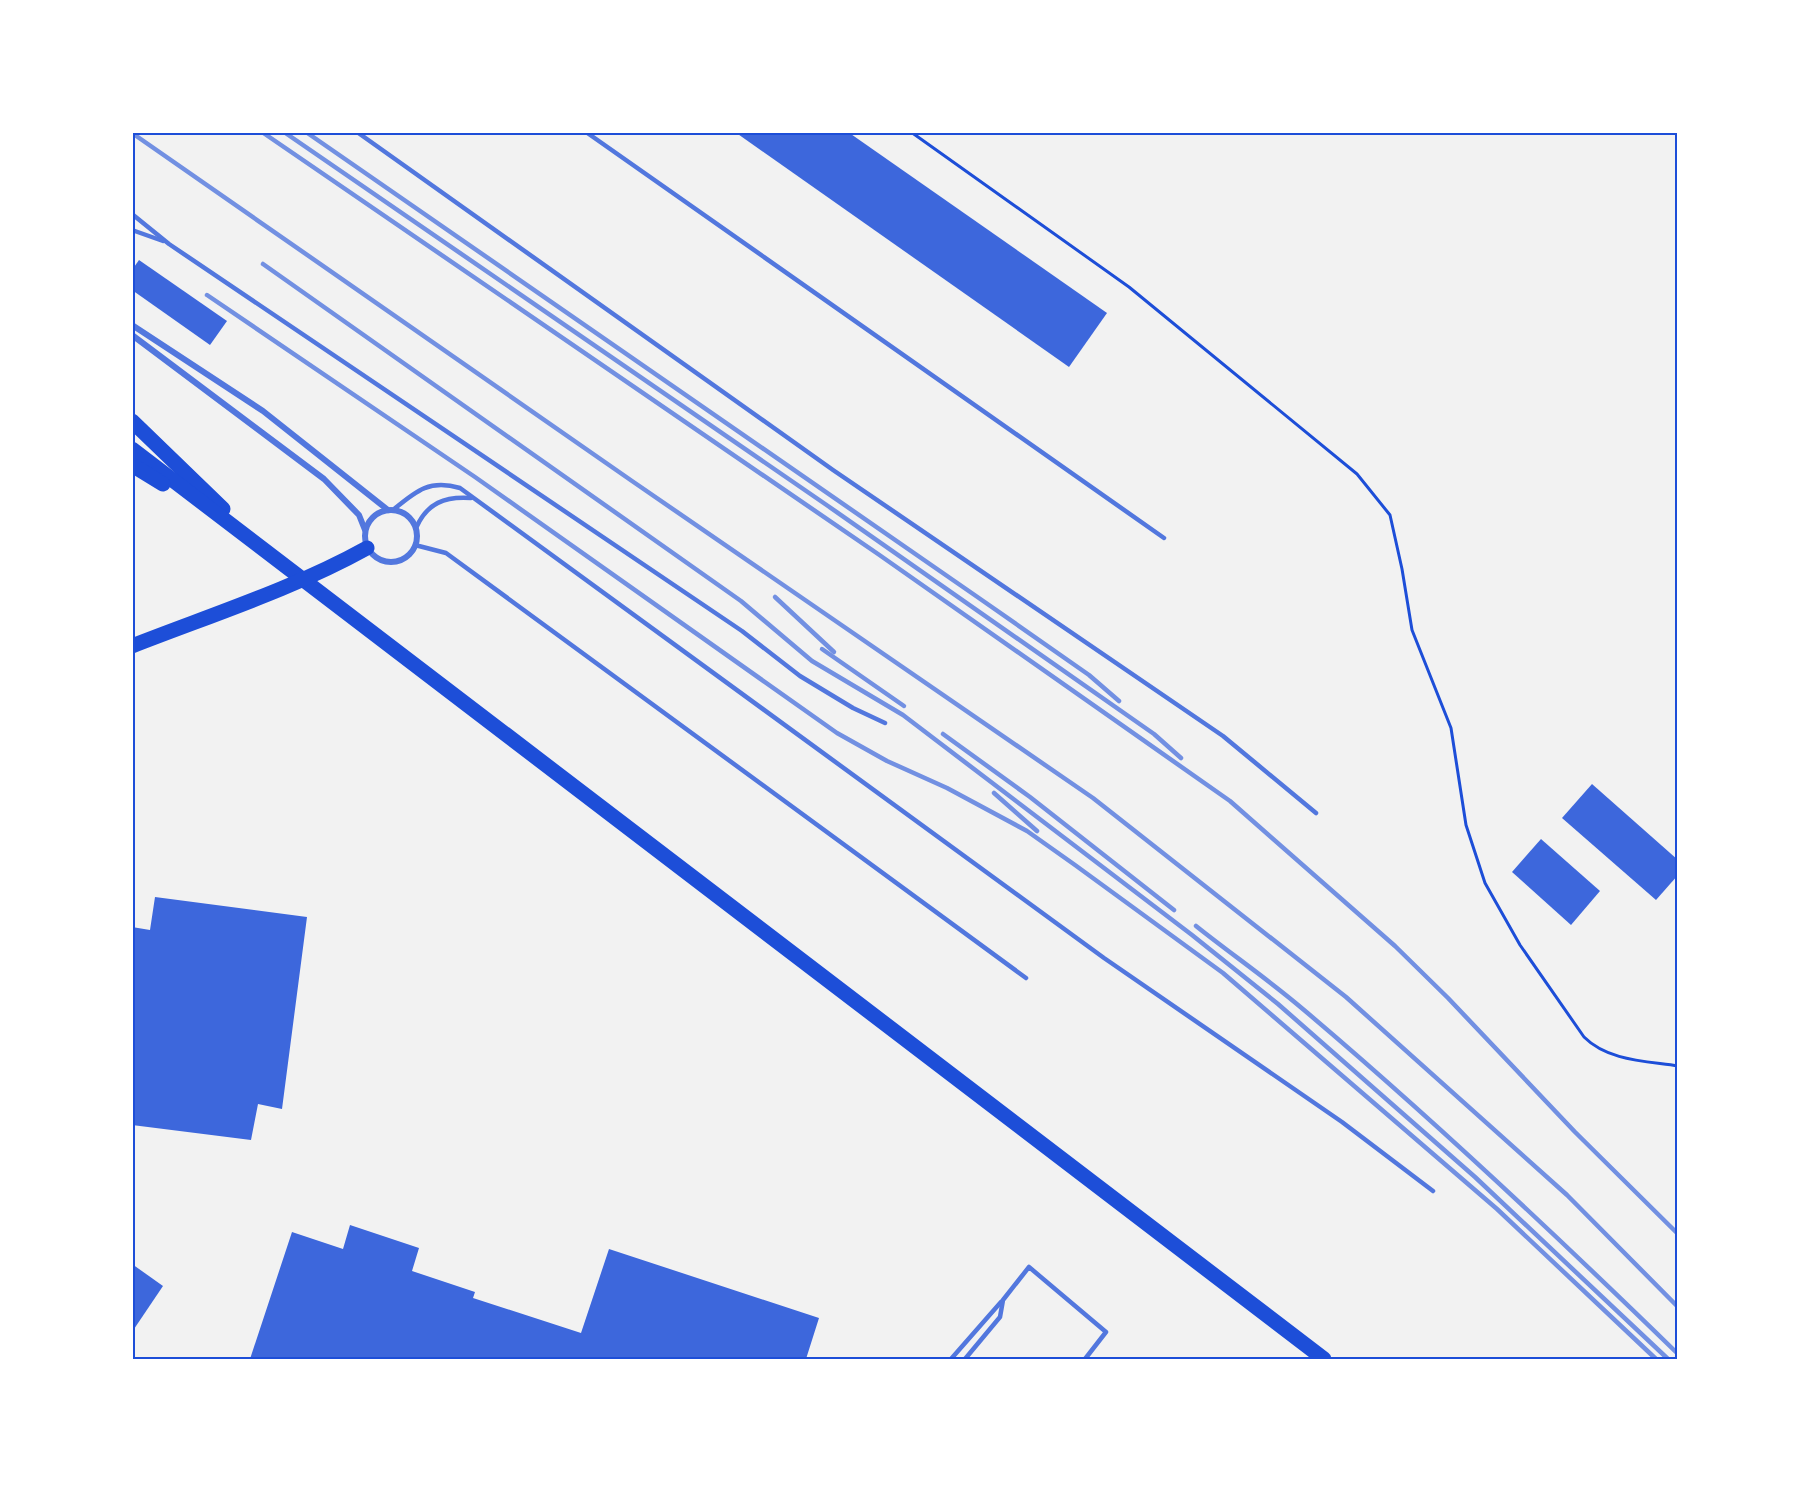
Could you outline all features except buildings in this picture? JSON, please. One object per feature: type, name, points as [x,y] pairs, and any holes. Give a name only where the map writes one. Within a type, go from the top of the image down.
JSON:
[{"type":"main road","points":[[132,421],[267,550]]},
{"type":"main road","points":[[132,449],[1324,1359]]},
{"type":"main road","points":[[132,465],[234,527]]},
{"type":"main road","points":[[132,646],[286,587],[335,566],[367,548]]},
{"type":"street","points":[[132,325],[263,411],[390,510],[406,514],[416,528],[416,545],[404,558],[388,562],[379,560],[367,548],[364,539],[368,522],[374,515],[390,510]]},
{"type":"street","points":[[132,335],[324,479],[359,515],[365,530]]},
{"type":"lane","points":[[357,132],[833,470],[1223,736],[1316,813]]},
{"type":"lane","points":[[586,132],[1164,538]]},
{"type":"lane","points":[[132,214],[169,244],[742,631],[800,676],[853,708],[885,723]]},
{"type":"lane","points":[[132,230],[169,244]]},
{"type":"lane","points":[[390,510],[419,490],[443,483],[460,488],[1094,951],[1342,1122],[1433,1191]]},
{"type":"lane","points":[[416,528],[422,515],[441,500],[453,497],[473,498]]},
{"type":"lane","points":[[416,545],[446,553],[1026,978]]},
{"type":"lane","points":[[951,1359],[1029,1267],[1106,1332],[1085,1359]]},
{"type":"lane","points":[[965,1359],[1000,1317],[1003,1300]]},
{"type":"path","points":[[911,132],[1128,286],[1357,474],[1390,515],[1413,630],[1451,728],[1466,825],[1485,883],[1520,945],[1584,1037],[1593,1046],[1610,1055],[1678,1066]]},
{"type":"railway","points":[[262,132],[878,554],[1230,801],[1395,946],[1448,998],[1575,1132],[1678,1234]]},
{"type":"railway","points":[[284,132],[828,506],[1154,734],[1181,758]]},
{"type":"railway","points":[[306,132],[1089,675],[1119,701]]},
{"type":"railway","points":[[132,133],[1093,798],[1346,997],[1567,1195],[1678,1307]]},
{"type":"railway","points":[[263,264],[741,601],[812,661],[903,715],[1192,935],[1278,1004],[1475,1177],[1668,1359]]},
{"type":"railway","points":[[207,295],[475,477],[837,733],[887,761],[947,788],[1027,831],[1223,973],[1497,1209],[1656,1359]]},
{"type":"railway","points":[[775,597],[834,652]]},
{"type":"railway","points":[[822,649],[904,706]]},
{"type":"railway","points":[[943,734],[1030,797],[1174,910]]},
{"type":"railway","points":[[994,793],[1037,831]]},
{"type":"railway","points":[[1196,926],[1291,999],[1400,1093],[1541,1222],[1678,1354]]}]
